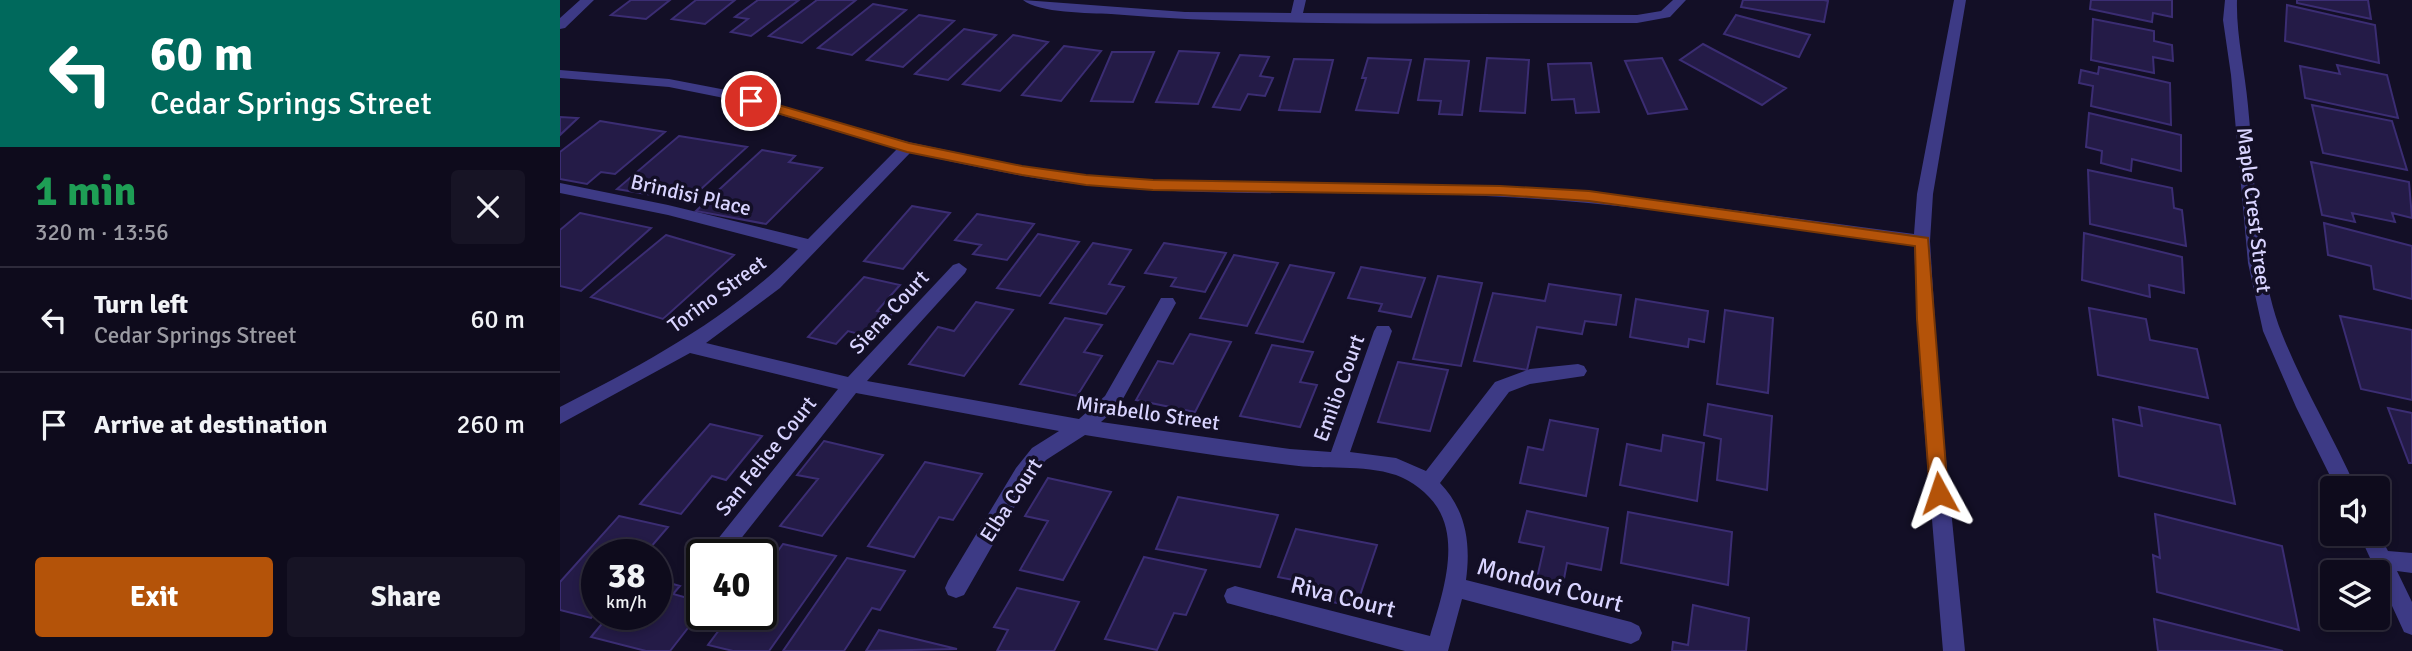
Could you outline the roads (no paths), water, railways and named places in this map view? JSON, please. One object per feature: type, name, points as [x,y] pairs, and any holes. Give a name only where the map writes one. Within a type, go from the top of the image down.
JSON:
[{"type":"street","points":[[560,25],[588,0]]},
{"type":"street","points":[[1029,0],[1122,13],[1637,19],[1665,14],[1680,0]]},
{"type":"street","points":[[1296,17],[1300,0]]},
{"type":"street","points":[[1954,651],[1928,374],[1922,241],[1937,121],[1960,0]]},
{"type":"street","name":"Maple Crest Street","points":[[2231,0],[2233,55],[2238,75],[2259,277],[2272,331],[2305,407],[2340,476]]},
{"type":"street","points":[[560,74],[668,83],[721,93],[907,147],[1022,171],[1086,180],[1153,185],[1500,191],[1589,196],[1922,241]]},
{"type":"street","name":"Torino Street","points":[[560,416],[631,379],[754,301],[907,147]]},
{"type":"street","name":"Brindisi Place","points":[[560,188],[668,210],[811,246]]},
{"type":"street","name":"Siena Court","points":[[852,385],[959,269]]},
{"type":"street","name":"Elba Court","points":[[956,588],[1023,474],[1038,454],[1082,427],[1112,401],[1167,303]]},
{"type":"street","name":"Emilio Court","points":[[1337,461],[1383,331]]},
{"type":"street","name":"Mirabello Street","points":[[686,345],[852,385],[1082,427],[1302,459],[1375,462],[1409,471],[1443,499],[1451,515],[1460,549],[1456,587],[1437,650]]},
{"type":"street","points":[[1428,484],[1502,387],[1518,378],[1536,373],[1577,371]]},
{"type":"street","name":"San Felice Court","points":[[728,539],[852,385]]},
{"type":"street","points":[[2375,546],[2412,625]]},
{"type":"street","points":[[2382,559],[2412,563]]},
{"type":"street","name":"Mondovi Court","points":[[1456,587],[1631,634]]},
{"type":"street","name":"Riva Court","points":[[1235,596],[1437,650]]}]
